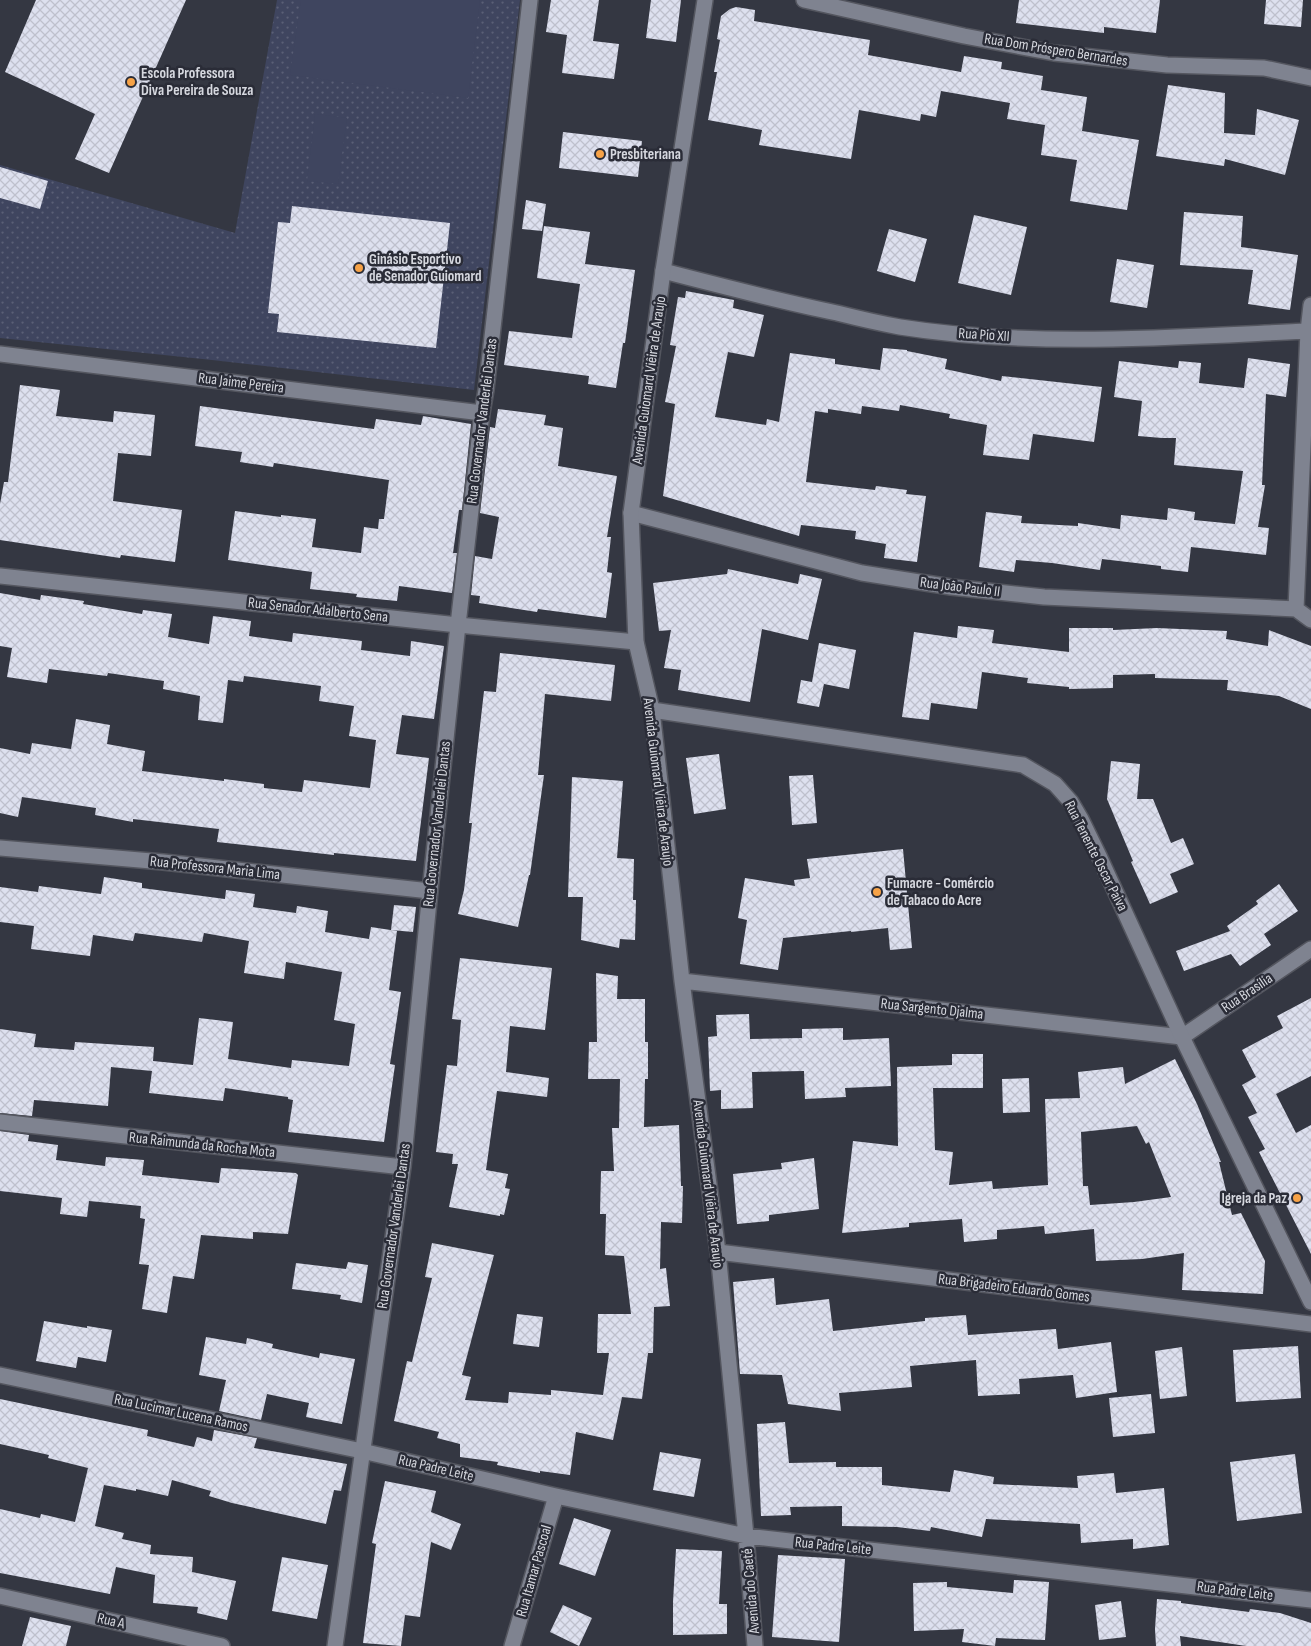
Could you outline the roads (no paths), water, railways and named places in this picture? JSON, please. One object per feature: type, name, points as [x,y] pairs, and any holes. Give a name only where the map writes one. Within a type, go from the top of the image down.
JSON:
[{"type":"street","name":"Rua Governador Vanderlei Dantas","points":[[335,1646],[403,1167],[458,625],[530,0]]},
{"type":"street","name":"Avenida Guiomard Viêira de Araujo","points":[[705,0],[663,272],[631,513],[636,642],[652,710],[682,981],[718,1252],[746,1536]]},
{"type":"street","name":"Rua Dom Próspero Bernardes","points":[[804,0],[964,36],[1054,53],[1167,66],[1264,68],[1311,78]]},
{"type":"street","name":"Rua Pio XII","points":[[663,272],[772,299],[899,327],[962,334],[1048,338],[1148,338],[1310,332]]},
{"type":"street","points":[[1311,305],[1296,609],[1311,620]]},
{"type":"street","name":"Rua Jaime Pereira","points":[[0,354],[482,412]]},
{"type":"street","name":"Rua João Paulo II","points":[[631,513],[862,573],[951,587],[1044,596],[1296,609]]},
{"type":"street","name":"Rua Senador Adalberto Sena","points":[[0,576],[636,642]]},
{"type":"street","name":"Rua Tenente Oscar Paiva","points":[[652,710],[1022,765],[1055,784],[1071,802],[1092,843],[1182,1037],[1307,1284],[1311,1302]]},
{"type":"street","name":"Rua Professora Maria Lima","points":[[0,848],[162,862],[430,891]]},
{"type":"street","name":"Rua Brasília","points":[[1182,1037],[1311,949]]},
{"type":"street","name":"Rua Sargento Djalma","points":[[682,981],[1182,1037]]},
{"type":"street","name":"Rua Raimunda da Rocha Mota","points":[[0,1122],[403,1167]]},
{"type":"street","name":"Rua Brigadeiro Eduardo Gomes","points":[[718,1252],[1311,1324]]},
{"type":"street","name":"Rua Lucimar Lucena Ramos","points":[[0,1375],[362,1451]]},
{"type":"street","name":"Rua Padre Leite","points":[[362,1451],[556,1496],[746,1536],[1311,1600]]},
{"type":"street","name":"Rua Itamar Pascoal","points":[[512,1646],[556,1496]]},
{"type":"street","name":"Avenida do Caeté","points":[[746,1536],[755,1646]]},
{"type":"street","name":"Rua A","points":[[0,1596],[222,1646]]},
{"type":"place","name":"Escola Professora Diva Pereira de Souza","points":[[131,82]]},
{"type":"place","name":"Presbiteriana","points":[[600,154]]},
{"type":"place","name":"Ginásio Esportivo de Senador Guiomard","points":[[359,268]]},
{"type":"place","name":"Fumacre - Comércio de Tabaco do Acre","points":[[877,892]]},
{"type":"place","name":"Igreja da Paz","points":[[1297,1198]]}]
